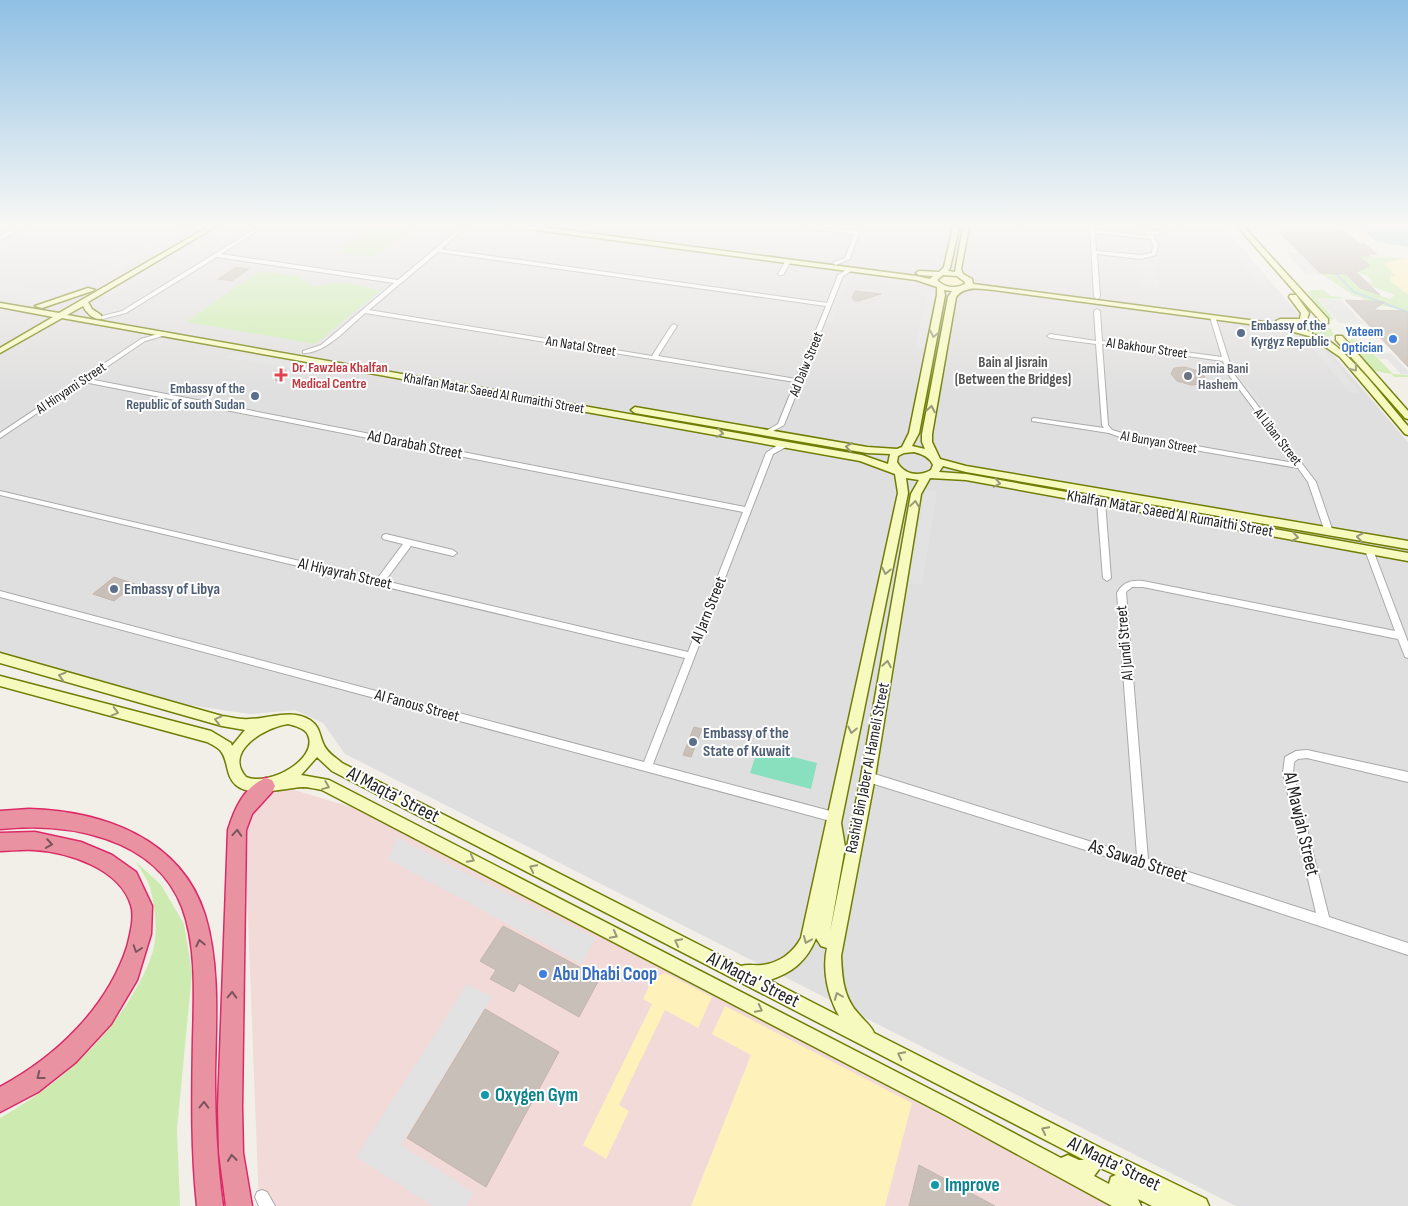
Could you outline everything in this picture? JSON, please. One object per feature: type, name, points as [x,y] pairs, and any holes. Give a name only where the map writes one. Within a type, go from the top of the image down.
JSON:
[{"type":"highway","points":[[239,1206],[231,1153],[230,1107],[237,830],[244,809],[272,785]]},
{"type":"highway","points":[[0,820],[50,819],[94,825],[134,840],[168,867],[191,904],[202,955],[205,1032],[204,1131],[210,1206]]},
{"type":"highway","points":[[0,842],[35,841],[74,848],[105,862],[128,879],[142,906],[141,934],[129,972],[103,1016],[68,1054],[30,1084],[0,1100]]},
{"type":"street","points":[[0,351],[100,283]]},
{"type":"street","points":[[0,343],[33,324],[84,301],[115,283]]},
{"type":"street","points":[[122,316],[172,283]]},
{"type":"street","points":[[304,352],[323,346],[396,283]]},
{"type":"street","points":[[674,283],[829,305]]},
{"type":"street","name":"Ad Dalw Street","points":[[781,425],[838,283]]},
{"type":"street","points":[[932,283],[937,285],[952,283]]},
{"type":"street","points":[[935,459],[927,442],[928,434],[952,297],[962,283]]},
{"type":"street","points":[[970,283],[1279,326],[1329,339],[1339,334],[1408,416]]},
{"type":"street","points":[[974,283],[1277,320],[1328,323],[1292,283]]},
{"type":"street","points":[[1096,283],[1097,297]]},
{"type":"street","points":[[1280,283],[1303,309],[1305,315],[1301,327],[1343,355],[1408,432]]},
{"type":"street","points":[[902,451],[914,433],[941,295],[937,285]]},
{"type":"street","points":[[39,306],[91,290]]},
{"type":"street","name":"Khalfan Matar Saeed Al Rumaithi Street","points":[[7,297],[76,318],[146,331],[765,437],[867,450],[921,450],[935,459],[966,469],[1408,545]]},
{"type":"street","points":[[84,301],[89,310],[100,317]]},
{"type":"street","name":"Khalfan Matar Saeed Al Rumaithi Street","points":[[0,305],[100,317],[122,316],[196,333],[702,426]]},
{"type":"street","points":[[17,308],[27,314],[33,324]]},
{"type":"street","name":"An Natal Street","points":[[363,311],[799,381]]},
{"type":"street","name":"Al Bunyan Street","points":[[1097,311],[1105,425],[1110,431],[1120,435],[1300,466]]},
{"type":"street","name":"Al Liban Street","points":[[1213,317],[1230,373],[1316,490],[1329,532]]},
{"type":"street","points":[[23,337],[76,318]]},
{"type":"street","points":[[654,358],[674,326]]},
{"type":"street","points":[[143,340],[146,336],[146,331]]},
{"type":"street","points":[[188,338],[196,333]]},
{"type":"street","name":"Al Hinyami Street","points":[[0,436],[143,340],[164,334]]},
{"type":"street","points":[[1050,336],[1099,342]]},
{"type":"street","name":"Al Bakhour Street","points":[[1099,342],[1225,359]]},
{"type":"street","points":[[320,355],[323,346]]},
{"type":"street","points":[[920,349],[930,351]]},
{"type":"street","name":"Ad Darabah Street","points":[[83,380],[748,510]]},
{"type":"street","points":[[1034,420],[1110,431]]},
{"type":"street","points":[[781,425],[787,440],[770,453],[765,437],[781,425]]},
{"type":"street","name":"Khalfan Matar Saeed Al Rumaithi Street","points":[[787,440],[871,460],[913,477],[966,477],[1408,557]]},
{"type":"street","name":"Rashid Bin Jaber Al Hameli Street","points":[[735,971],[758,974],[776,970],[791,961],[803,948],[811,930],[903,493],[898,471],[893,466],[892,458],[902,451]]},
{"type":"street","name":"Al Jarn Street","points":[[647,767],[770,453]]},
{"type":"street","name":"Rashid Bin Jaber Al Hameli Street","points":[[881,1045],[845,1013],[834,986],[833,956],[868,776],[916,494],[929,476],[938,469],[935,459]]},
{"type":"street","name":"Al Hiyayrah Street","points":[[0,493],[690,656]]},
{"type":"street","points":[[1101,502],[1107,578]]},
{"type":"street","points":[[386,537],[453,553]]},
{"type":"street","points":[[379,582],[409,542]]},
{"type":"street","points":[[1369,550],[1408,654]]},
{"type":"street","name":"Al Jundi Street","points":[[1143,862],[1121,593],[1125,587],[1133,584],[1143,584],[1401,636]]},
{"type":"street","name":"Al Fanous Street","points":[[0,594],[834,817]]},
{"type":"street","points":[[0,658],[222,721],[248,725],[288,718],[306,723],[312,728],[316,736],[316,744],[308,762],[289,778],[272,785],[246,784],[238,779],[234,772],[233,763],[226,747],[211,738],[0,681]]},
{"type":"street","points":[[233,763],[239,745],[247,736],[266,723]]},
{"type":"street","name":"Al Maqta' Street","points":[[316,744],[322,754],[337,766],[1094,1155],[1198,1206]]},
{"type":"street","name":"Al Mawjah Street","points":[[1324,921],[1288,773],[1289,760],[1301,754],[1313,755],[1408,777]]},
{"type":"street","name":"As Sawab Street","points":[[868,776],[1143,862],[1408,949]]},
{"type":"street","name":"Al Maqta' Street","points":[[272,785],[306,781],[324,784],[1126,1203]]},
{"type":"street","points":[[834,817],[838,847],[822,934],[827,940],[835,939]]},
{"type":"street","points":[[1023,1148],[1038,1148],[1082,1170],[1090,1167],[1094,1155]]},
{"type":"street","points":[[1126,1203],[1116,1189],[1118,1184],[1123,1182],[1173,1206]]},
{"type":"shaded area","points":[[0,283],[1272,283],[1408,442],[1408,1206],[1236,1206],[345,754],[323,723],[295,710],[250,714],[188,705],[0,652]]},
{"type":"shaded area","points":[[0,283],[2,283],[59,293],[77,283],[90,283],[70,295],[59,294],[42,304],[14,300],[18,297],[5,295],[0,298]]},
{"type":"shaded area","points":[[121,283],[134,283],[113,296],[95,298]]},
{"type":"shaded area","points":[[841,283],[846,283],[832,323],[826,322]]},
{"type":"shaded area","points":[[1138,283],[1159,283],[1160,288],[1138,286]]},
{"type":"shaded area","points":[[927,291],[937,294],[926,348],[915,347]]},
{"type":"shaded area","points":[[1318,298],[1341,300],[1364,324],[1339,323]]},
{"type":"shaded area","points":[[1121,340],[1202,352],[1205,361],[1122,349]]},
{"type":"shaded area","points":[[1306,341],[1318,342],[1360,393],[1349,392]]},
{"type":"shaded area","points":[[233,352],[305,364],[298,369],[224,358]]},
{"type":"shaded area","points":[[1374,353],[1391,353],[1408,371],[1408,374],[1401,374],[1387,359],[1380,359]]},
{"type":"shaded area","points":[[1240,384],[1246,384],[1280,426],[1274,426]]},
{"type":"shaded area","points":[[925,490],[937,492],[922,585],[909,582]]},
{"type":"shaded area","points":[[288,788],[361,810],[1114,1206],[259,1206],[246,866],[247,818],[263,797]]},
{"type":"shaded area","points":[[397,838],[596,938],[581,964],[388,859]]},
{"type":"shaded area","points":[[467,984],[492,997],[401,1145],[474,1193],[466,1206],[433,1206],[356,1157]]},
{"type":"green space","points":[[241,283],[307,283],[317,286],[345,283],[381,290],[315,344],[186,322]]},
{"type":"green space","points":[[1335,283],[1355,283],[1360,288],[1390,299],[1395,295],[1368,283],[1398,283],[1401,290],[1408,294],[1408,314],[1405,311],[1366,302],[1361,297],[1354,296]]},
{"type":"green space","points":[[1310,290],[1324,290],[1330,296],[1343,299],[1317,298],[1334,319],[1332,321],[1314,302],[1308,292]]},
{"type":"green space","points":[[1315,322],[1331,329],[1334,335],[1326,337],[1315,333],[1308,323]]},
{"type":"green space","points":[[1352,339],[1361,341],[1393,374],[1408,375],[1408,377],[1394,377],[1392,374],[1374,371],[1348,341]]},
{"type":"green space","points":[[758,748],[817,763],[811,789],[750,773]]},
{"type":"green space","points":[[135,861],[161,885],[184,924],[192,973],[177,1129],[180,1206],[0,1206],[0,1118],[56,1081],[88,1052],[117,1018],[149,964],[155,943],[156,927],[152,895],[149,884]]},
{"type":"sand","points":[[942,283],[964,284],[958,287]]},
{"type":"sand","points":[[1393,283],[1408,283],[1408,294]]},
{"type":"sand","points":[[665,973],[712,997],[698,1028],[665,1010],[619,1105],[629,1111],[606,1159],[583,1145],[652,1004],[643,999],[653,978]]},
{"type":"sand","points":[[725,1006],[912,1103],[885,1206],[691,1206],[751,1055],[712,1034]]},
{"type":"building","points":[[1355,283],[1368,283],[1380,295],[1360,288]]},
{"type":"building","points":[[855,291],[881,294],[854,301],[854,298],[852,298]]},
{"type":"building","points":[[1345,300],[1385,302],[1373,310],[1405,311],[1408,314],[1408,367]]},
{"type":"building","name":"Jamia Bani Hashem","points":[[1185,367],[1198,371],[1205,377],[1204,384],[1191,385],[1177,381],[1171,374],[1174,368]]},
{"type":"building","name":"Dr. Fawzlea Khalfan Medical Centre","points":[[285,369],[288,378],[276,381],[273,372]]},
{"type":"building","name":"Embassy of Libya","points":[[114,577],[135,584],[114,601],[93,594]]},
{"type":"building","name":"Embassy of the State of Kuwait","points":[[694,727],[702,729],[691,757],[683,755]]},
{"type":"building","name":"Abu Dhabi Coop","points":[[503,926],[600,978],[579,1017],[519,983],[514,992],[490,979],[496,970],[480,961]]},
{"type":"building","name":"Oxygen Gym","points":[[485,1009],[559,1052],[486,1187],[407,1138]]},
{"type":"building","name":"Improve","points":[[919,1165],[995,1206],[909,1206]]},
{"type":"waterway","points":[[1345,283],[1354,292],[1408,312]]},
{"type":"place","name":"Embassy of the Kyrgyz Republic","points":[[1241,333]]},
{"type":"place","name":"Yateem Optician","points":[[1393,339]]},
{"type":"place","name":"Dr. Fawzlea Khalfan Medical Centre","points":[[281,375]]},
{"type":"place","name":"Jamia Bani Hashem","points":[[1188,376]]},
{"type":"place","name":"Embassy of the Republic of south Sudan","points":[[255,396]]},
{"type":"place","name":"Embassy of Libya","points":[[114,589]]},
{"type":"place","name":"Embassy of the State of Kuwait","points":[[693,742]]},
{"type":"place","name":"Abu Dhabi Coop","points":[[543,974]]},
{"type":"place","name":"Oxygen Gym","points":[[485,1095]]},
{"type":"place","name":"Improve","points":[[935,1185]]},
{"type":"district","name":"Bain al Jisrain (Between the Bridges)","points":[[1013,370]]}]
